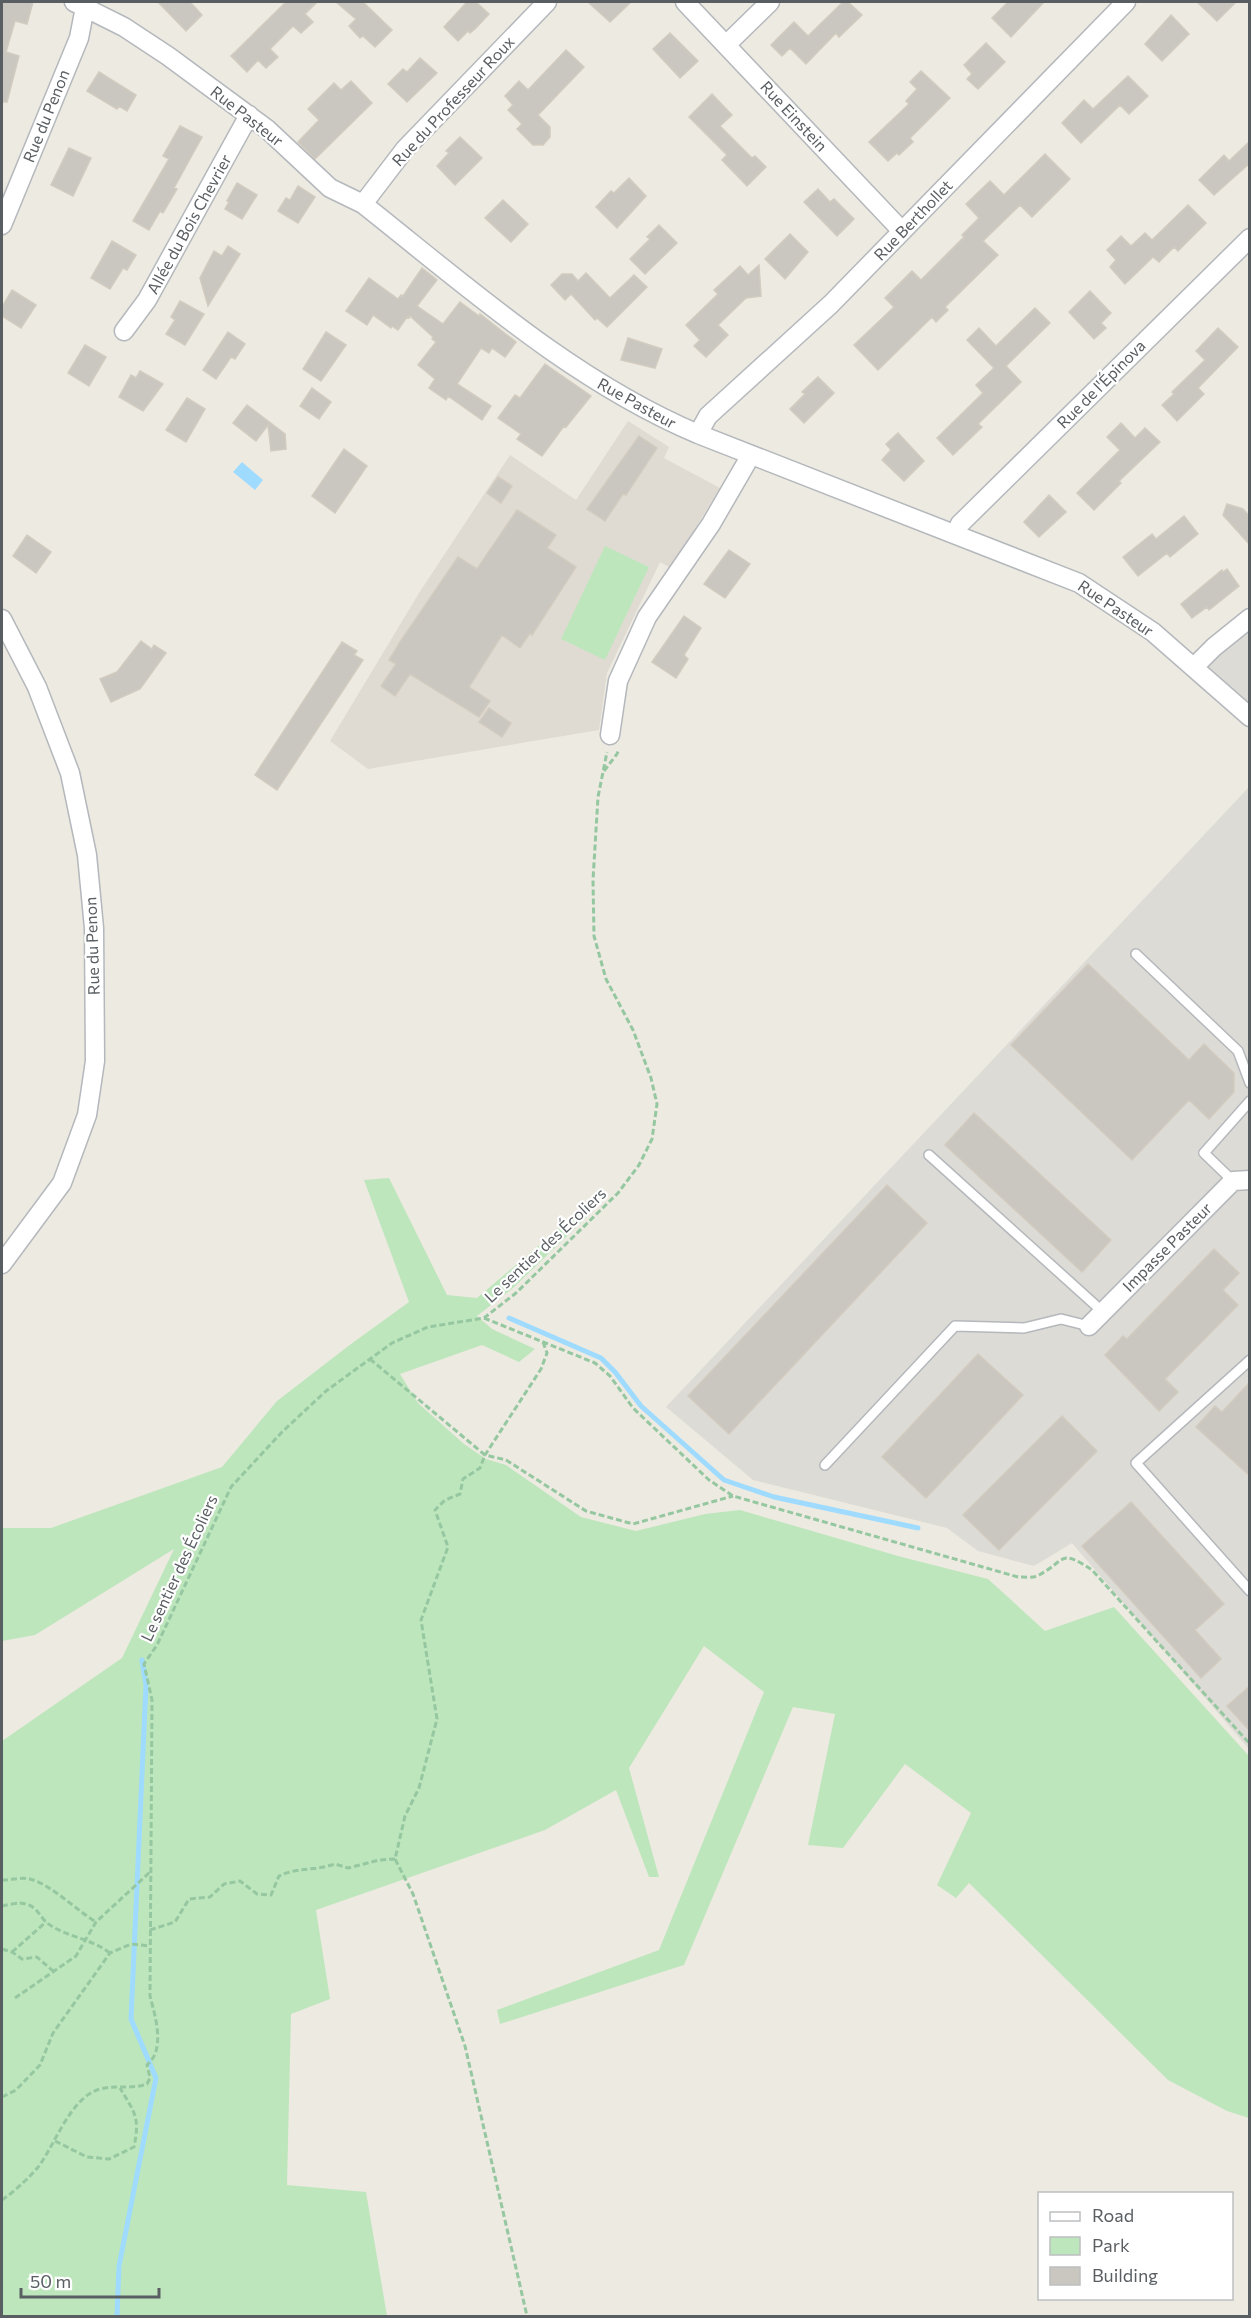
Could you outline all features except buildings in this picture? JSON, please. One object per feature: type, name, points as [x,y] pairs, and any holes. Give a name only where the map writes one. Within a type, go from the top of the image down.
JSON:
[{"type":"street","name":"Rue du Professeur Roux","points":[[363,204],[405,149],[547,2]]},
{"type":"street","name":"Rue Einstein","points":[[685,2],[902,231]]},
{"type":"street","points":[[727,44],[770,2]]},
{"type":"street","name":"Rue Berthollet","points":[[698,434],[708,416],[831,304],[1126,2]]},
{"type":"street","name":"Rue Pasteur","points":[[82,3],[134,33],[249,115],[330,188],[363,204],[548,348],[607,389],[657,416],[698,434],[1079,583],[1153,632],[1250,717]]},
{"type":"street","name":"Rue du Penon","points":[[2,225],[79,38],[82,3]]},
{"type":"street","name":"Allée du Bois Chevrier","points":[[124,331],[147,300],[249,115]]},
{"type":"street","name":"Rue de l'Épinova","points":[[956,533],[960,524],[1250,237]]},
{"type":"street","points":[[610,735],[618,681],[647,617],[711,524],[751,455]]},
{"type":"street","points":[[1194,667],[1214,647],[1250,618]]},
{"type":"street","name":"Rue du Penon","points":[[2,619],[37,687],[70,773],[87,855],[94,928],[95,1061],[87,1115],[62,1183],[2,1264]]},
{"type":"street","name":"Impasse Pasteur","points":[[1089,1326],[1241,1181]]},
{"type":"lane","points":[[1136,954],[1238,1051],[1250,1083]]},
{"type":"lane","points":[[1241,1181],[1204,1153],[1250,1101]]},
{"type":"lane","points":[[929,1155],[1103,1312]]},
{"type":"lane","points":[[825,1465],[955,1326],[1024,1328],[1061,1319],[1089,1326]]},
{"type":"lane","points":[[1250,1360],[1136,1463],[1250,1592]]},
{"type":"path","name":"Le sentier des Écoliers","points":[[120,2088],[136,2088],[147,2084],[150,2078],[147,2065],[156,2054],[157,2026],[150,1996],[149,1946],[152,1700],[144,1664],[157,1645],[231,1486],[282,1432],[326,1391],[392,1343],[428,1327],[484,1318],[516,1293],[618,1192],[639,1165],[652,1139],[657,1104],[651,1078],[633,1030],[606,979],[594,936],[593,880],[598,798],[610,735]]},
{"type":"path","points":[[484,1318],[595,1363],[610,1376],[633,1408],[709,1480],[732,1496],[1018,1577],[1036,1577],[1062,1558],[1074,1558],[1092,1570],[1250,1744]]},
{"type":"path","points":[[527,2316],[465,2046],[413,1894],[395,1859],[405,1816],[419,1788],[437,1719],[421,1620],[448,1547],[435,1510],[445,1500],[460,1494],[463,1479],[480,1468],[485,1455],[541,1369],[547,1353],[543,1342]]},
{"type":"path","points":[[370,1359],[485,1455],[506,1460],[586,1511],[633,1524],[732,1496]]},
{"type":"path","points":[[150,1930],[175,1922],[189,1899],[210,1897],[224,1884],[240,1881],[257,1894],[271,1896],[279,1876],[291,1870],[320,1869],[335,1864],[348,1868],[379,1860],[395,1859]]},
{"type":"path","points":[[15,1998],[76,1956],[96,1922],[150,1872]]},
{"type":"path","points":[[2,1880],[28,1878],[63,1897],[96,1922]]},
{"type":"path","points":[[2,1906],[20,1903],[38,1910],[46,1922],[100,1946],[110,1953]]},
{"type":"path","points":[[12,1952],[46,1922]]},
{"type":"path","points":[[2,2097],[16,2090],[40,2064],[53,2033],[110,1953],[131,1944],[149,1946]]},
{"type":"path","points":[[2,1949],[22,1959],[37,1957],[54,1971]]},
{"type":"path","points":[[2,2200],[38,2167],[67,2118],[97,2090],[120,2088],[134,2109],[139,2125],[134,2147],[109,2159],[87,2157],[55,2141]]},
{"type":"shaded area","points":[[628,421],[669,447],[664,458],[720,488],[671,568],[660,562],[607,673],[599,730],[368,769],[330,741],[419,593],[510,455],[576,500]]},
{"type":"shaded area","points":[[1249,626],[1249,727],[1204,663]]},
{"type":"shaded area","points":[[1249,787],[1249,1749],[1072,1543],[1034,1566],[978,1551],[947,1528],[753,1480],[666,1407]]},
{"type":"green space","points":[[605,546],[649,567],[605,660],[561,639]]},
{"type":"green space","points":[[389,1178],[447,1295],[477,1298],[583,1208],[591,1213],[513,1288],[477,1316],[492,1329],[535,1349],[519,1362],[482,1345],[400,1374],[418,1403],[464,1444],[486,1459],[506,1465],[581,1517],[636,1531],[705,1514],[740,1510],[898,1556],[988,1579],[1045,1631],[1114,1607],[1249,1756],[1249,2118],[1227,2111],[1168,2080],[969,1883],[956,1898],[937,1885],[971,1813],[905,1764],[843,1848],[808,1845],[835,1714],[793,1707],[684,1965],[500,2024],[497,2010],[659,1950],[764,1692],[704,1646],[629,1768],[659,1877],[649,1877],[616,1790],[545,1830],[316,1910],[330,1999],[291,2014],[287,2185],[366,2192],[387,2316],[2,2316],[2,1741],[122,1658],[174,1549],[35,1635],[2,1641],[2,1528],[51,1528],[222,1467],[277,1401],[409,1302],[364,1180]]},
{"type":"water","points":[[242,462],[263,480],[255,490],[233,472]]},
{"type":"waterway","points":[[509,1318],[601,1358],[641,1406],[724,1480],[774,1497],[918,1528]]},
{"type":"waterway","points":[[117,2316],[119,2266],[156,2078],[131,2019],[146,1685],[142,1660]]}]
